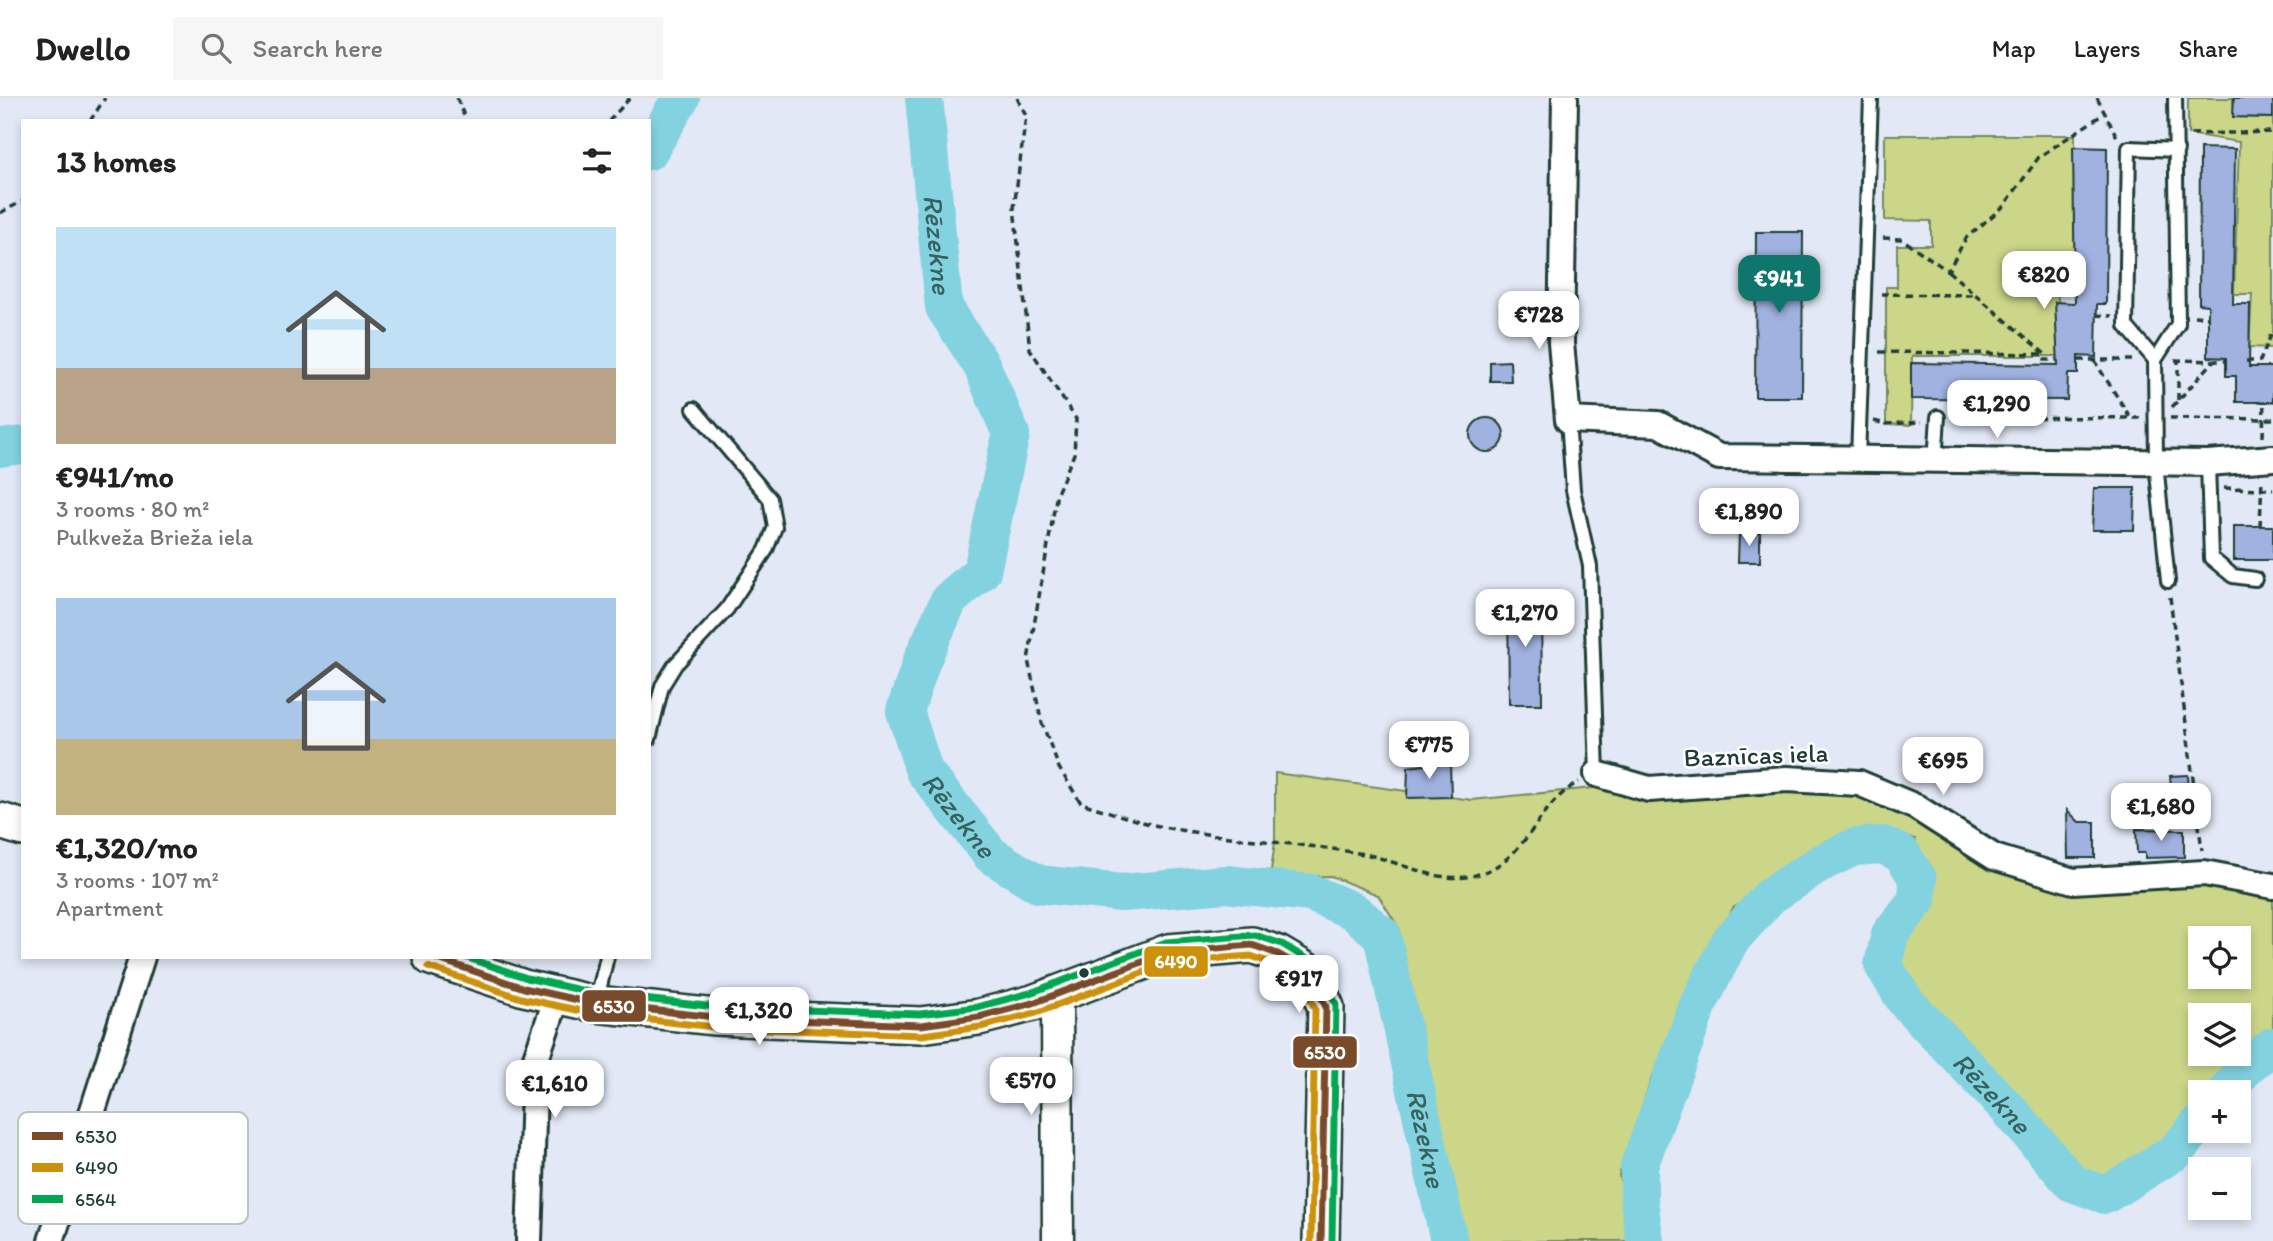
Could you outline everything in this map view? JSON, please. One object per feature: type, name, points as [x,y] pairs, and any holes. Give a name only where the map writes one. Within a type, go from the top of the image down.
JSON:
[{"type":"main road","points":[[0,821],[21,827]]},
{"type":"main road","points":[[437,959],[557,997],[596,1004],[716,1017],[921,1025],[979,1017],[1169,952],[1252,945],[1278,954],[1310,973],[1326,1007],[1328,1027],[1321,1241]]},
{"type":"street","points":[[1565,98],[1561,343],[1568,420],[1658,424],[1719,457],[2156,463],[2208,463],[2273,458]]},
{"type":"street","name":"Baznīcas iela","points":[[1597,774],[1649,789],[1787,779],[1859,783],[1916,807],[1994,856],[2073,881],[2204,873],[2273,886]]},
{"type":"street","points":[[92,1112],[141,959]]},
{"type":"street","points":[[1058,1241],[1072,987]]},
{"type":"street","points":[[529,1241],[535,1061],[557,997]]},
{"type":"street","points":[[51,1241],[56,1224]]},
{"type":"lane","points":[[1858,458],[1871,98]]},
{"type":"lane","points":[[2168,581],[2156,463],[2155,360],[2178,324],[2175,98]]},
{"type":"lane","points":[[2155,360],[2126,326],[2129,148],[2177,150]]},
{"type":"lane","points":[[651,730],[662,686],[675,665],[727,609],[766,550],[775,527],[770,499],[694,409]]},
{"type":"lane","points":[[1935,462],[1938,417]]},
{"type":"lane","points":[[1568,420],[1573,490],[1590,566],[1597,774]]},
{"type":"lane","points":[[2208,463],[2211,558],[2233,576],[2255,579]]},
{"type":"lane","points":[[596,1004],[607,959]]},
{"type":"path","points":[[91,119],[105,98]]},
{"type":"path","points":[[457,98],[465,119]]},
{"type":"path","points":[[611,119],[630,98]]},
{"type":"path","points":[[1017,98],[1026,115],[1014,208],[1030,349],[1076,419],[1074,454],[1057,493],[1028,660],[1042,723],[1059,768],[1081,803],[1171,829],[1366,854],[1448,877],[1478,875],[1503,862],[1523,845],[1554,801],[1567,788],[1597,774]]},
{"type":"path","points":[[2097,98],[2129,160]]},
{"type":"path","points":[[1948,271],[1966,238],[2004,206],[2039,158],[2105,113]]},
{"type":"path","points":[[2176,134],[2273,132]]},
{"type":"path","points":[[0,213],[21,202]]},
{"type":"path","points":[[1866,237],[1902,239],[1948,271],[2045,354]]},
{"type":"path","points":[[1864,294],[1974,295]]},
{"type":"path","points":[[2246,361],[2260,361],[2273,330]]},
{"type":"path","points":[[1862,352],[2045,354]]},
{"type":"path","points":[[2045,354],[2045,360],[2058,360]]},
{"type":"path","points":[[2094,360],[2130,417]]},
{"type":"path","points":[[2178,360],[2178,400]]},
{"type":"path","points":[[2226,361],[2214,361],[2162,418],[2273,419]]},
{"type":"path","points":[[1860,416],[1886,424],[1911,425],[1938,417],[2156,418]]},
{"type":"path","points":[[2208,488],[2273,489]]},
{"type":"path","points":[[2168,581],[2204,873]]},
{"type":"green space","points":[[2188,98],[2233,98],[2234,117],[2273,118],[2273,348],[2249,347],[2252,294],[2234,294],[2239,142],[2188,134]]},
{"type":"green space","points":[[1885,135],[2075,135],[2075,291],[2058,292],[2058,356],[1912,356],[1911,425],[1886,424],[1886,287],[1897,287],[1897,245],[1931,245],[1931,221],[1885,220]]},
{"type":"green space","points":[[1275,773],[1472,800],[1633,784],[1859,783],[2073,881],[2273,878],[2273,1047],[2251,1063],[2251,1003],[2188,1003],[2188,1066],[2247,1066],[2235,1080],[2188,1080],[2188,1136],[2175,1152],[2105,1195],[2072,1183],[2011,1112],[1906,1002],[1883,965],[1931,902],[1915,839],[1859,832],[1733,908],[1651,1080],[1619,1175],[1637,1241],[1449,1241],[1399,928],[1378,895],[1331,876],[1270,877],[1275,842]]},
{"type":"building","points":[[2234,98],[2273,98],[2273,118],[2233,117]]},
{"type":"building","points":[[2073,147],[2107,148],[2106,304],[2097,304],[2096,357],[2078,356],[2078,374],[2068,374],[2067,400],[1911,399],[1911,363],[2058,365],[2055,302],[2075,303]]},
{"type":"building","points":[[2200,148],[2235,149],[2233,304],[2250,304],[2249,367],[2273,367],[2273,402],[2236,402],[2236,376],[2226,376],[2226,358],[2208,357],[2208,305],[2199,304]]},
{"type":"building","points":[[1756,232],[1803,232],[1802,397],[1755,397]]},
{"type":"building","points":[[1510,361],[1511,381],[1490,381],[1490,362]]},
{"type":"building","points":[[1487,418],[1499,423],[1504,435],[1499,447],[1487,452],[1475,447],[1470,435],[1475,423]]},
{"type":"building","points":[[2094,488],[2135,488],[2134,530],[2092,530]]},
{"type":"building","points":[[2234,526],[2273,526],[2273,560],[2234,560]]},
{"type":"building","points":[[1739,533],[1760,533],[1760,562],[1738,562]]},
{"type":"building","points":[[1508,595],[1541,595],[1542,704],[1509,704]]},
{"type":"building","points":[[1450,762],[1451,797],[1407,798],[1408,767]]},
{"type":"building","points":[[2188,775],[2189,795],[2172,797],[2170,776]]},
{"type":"building","points":[[2067,810],[2079,822],[2095,822],[2095,858],[2068,858]]},
{"type":"building","points":[[2136,829],[2184,830],[2184,857],[2145,858],[2145,853],[2137,853]]},
{"type":"waterway","name":"Rēzekne","points":[[651,148],[681,98]]},
{"type":"waterway","name":"Rēzekne","points":[[924,98],[944,307],[982,366],[1011,434],[982,571],[949,600],[922,660],[905,711],[924,771],[991,855],[1038,884],[1122,893],[1226,884],[1311,893],[1353,911],[1382,935],[1449,1241]]},
{"type":"waterway","name":"Rēzekne","points":[[0,448],[21,445]]},
{"type":"waterway","name":"Rēzekne","points":[[1645,1241],[1639,1201],[1639,1166],[1699,1003],[1730,941],[1770,896],[1823,862],[1854,847],[1883,845],[1902,854],[1918,879],[1917,900],[1890,934],[1883,965],[1906,1002],[2011,1112],[2072,1183],[2105,1195],[2175,1152],[2188,1137]]},
{"type":"waterway","name":"Rēzekne","points":[[2236,1080],[2247,1066],[2273,1046]]},
{"type":"transit line","name":"6564","points":[[471,959],[527,978],[598,994],[716,1007],[920,1014],[977,1007],[1030,993],[1166,942],[1255,935],[1282,944],[1317,965],[1336,1004],[1332,1241]]},
{"type":"transit line","name":"6530","points":[[438,959],[524,988],[596,1004],[715,1017],[921,1025],[979,1017],[1033,1003],[1169,952],[1252,945],[1278,954],[1310,973],[1326,1007],[1321,1241]]},
{"type":"transit line","name":"6490","points":[[428,967],[521,998],[595,1014],[715,1027],[922,1035],[980,1027],[1036,1013],[1171,962],[1251,956],[1274,964],[1302,980],[1315,1009],[1311,1241]]}]
